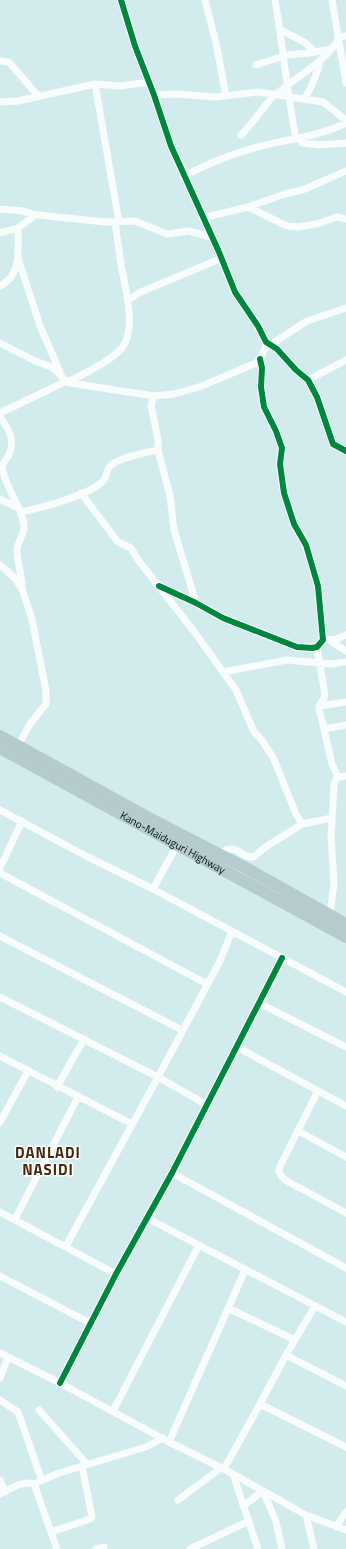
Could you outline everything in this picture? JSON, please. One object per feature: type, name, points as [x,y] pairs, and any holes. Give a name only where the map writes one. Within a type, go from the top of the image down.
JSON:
[{"type":"highway","name":"Kano-Maiduguri Highway","points":[[0,736],[346,924]]},
{"type":"highway","name":"Kano-Maiduguri Highway","points":[[0,748],[346,937]]},
{"type":"street","points":[[121,0],[135,46],[154,95],[171,146],[202,218],[222,258],[235,292],[258,326],[266,342],[277,349],[296,370],[308,380],[317,397],[333,444],[346,451]]},
{"type":"street","points":[[204,0],[216,43],[226,96]]},
{"type":"street","points":[[275,0],[284,56],[288,97],[299,141]]},
{"type":"street","points":[[332,0],[343,36],[346,83]]},
{"type":"street","points":[[279,28],[306,43],[315,52]]},
{"type":"street","points":[[241,135],[276,95],[320,61],[343,36]]},
{"type":"street","points":[[256,65],[284,56],[331,49]]},
{"type":"street","points":[[0,61],[9,62],[38,96]]},
{"type":"street","points":[[304,99],[308,96],[320,61]]},
{"type":"street","points":[[0,102],[18,101],[95,84],[120,86],[149,82]]},
{"type":"street","points":[[0,413],[68,382],[114,355],[122,347],[128,335],[128,300],[121,264],[117,222],[95,84]]},
{"type":"street","points":[[154,95],[177,94],[210,97],[256,92],[324,102],[346,122],[332,130],[299,141],[268,144],[219,160],[184,176]]},
{"type":"street","points":[[299,141],[320,145],[346,143]]},
{"type":"street","points":[[202,218],[248,207],[285,194],[305,189],[346,171]]},
{"type":"street","points":[[248,207],[292,227],[317,224],[337,217],[346,219]]},
{"type":"street","points":[[0,209],[13,210],[35,215],[117,222],[135,220],[167,234],[189,231],[211,237]]},
{"type":"street","points":[[0,233],[18,228],[35,215]]},
{"type":"street","points":[[0,286],[13,276],[18,258],[18,228]]},
{"type":"street","points":[[18,258],[40,326],[61,375]]},
{"type":"street","points":[[128,300],[142,292],[222,258]]},
{"type":"street","points":[[0,343],[35,361],[52,367],[68,382],[154,396],[174,394],[202,386],[249,366],[260,359],[269,344],[307,321],[346,308]]},
{"type":"street","points":[[260,359],[262,368],[261,387],[264,407],[276,431],[282,448],[280,464],[284,493],[294,524],[306,545],[318,586],[326,640]]},
{"type":"street","points":[[308,380],[346,360]]},
{"type":"street","points":[[154,396],[151,403],[158,440],[158,450],[172,505],[171,512],[174,530],[196,603]]},
{"type":"street","points":[[0,417],[8,428],[11,442],[9,454],[1,467],[3,475],[24,522],[24,532],[17,550],[22,578],[22,589]]},
{"type":"street","points":[[0,499],[19,510],[35,509],[92,489],[103,481],[109,467],[112,464],[158,450]]},
{"type":"street","points":[[81,493],[118,542],[131,548],[138,560],[193,630],[240,696],[254,732],[261,739],[272,757],[296,814],[302,824]]},
{"type":"street","points":[[0,566],[16,578],[22,589],[32,620],[46,691],[46,704],[30,724],[18,746]]},
{"type":"street","points":[[159,586],[196,603],[223,618],[297,647],[317,647],[326,640],[346,635]]},
{"type":"street","points":[[326,640],[346,651]]},
{"type":"street","points":[[317,647],[325,687],[324,699],[319,706],[332,764],[342,776],[335,781],[331,837],[334,883],[330,915]]},
{"type":"street","points":[[223,672],[287,660],[331,664],[346,662]]},
{"type":"street","points":[[319,706],[346,702]]},
{"type":"street","points":[[324,729],[346,725]]},
{"type":"street","points":[[0,810],[86,856],[153,889],[346,992]]},
{"type":"street","points":[[219,854],[228,849],[234,849],[250,858],[254,858],[264,848],[302,824],[332,818]]},
{"type":"street","points":[[0,868],[22,821]]},
{"type":"street","points":[[153,889],[177,845]]},
{"type":"street","points":[[0,873],[207,984]]},
{"type":"street","points":[[66,1246],[220,961],[232,931]]},
{"type":"street","points":[[0,936],[182,1030]]},
{"type":"street","points":[[60,1382],[116,1274],[172,1173],[282,958]]},
{"type":"street","points":[[0,997],[158,1077],[207,1105]]},
{"type":"street","points":[[259,1003],[346,1047]]},
{"type":"street","points":[[57,1087],[84,1040]]},
{"type":"street","points":[[237,1047],[346,1106]]},
{"type":"street","points":[[0,1056],[57,1087],[132,1124]]},
{"type":"street","points":[[0,1122],[28,1071]]},
{"type":"street","points":[[318,1091],[280,1166],[279,1172],[287,1181],[346,1213]]},
{"type":"street","points":[[15,1219],[78,1097]]},
{"type":"street","points":[[298,1131],[346,1157]]},
{"type":"street","points":[[172,1173],[346,1268]]},
{"type":"street","points":[[0,1212],[116,1274]]},
{"type":"street","points":[[147,1218],[346,1322]]},
{"type":"street","points":[[114,1411],[199,1245]]},
{"type":"street","points":[[0,1480],[2,1493],[23,1483],[30,1482],[34,1484],[59,1473],[166,1440],[245,1270]]},
{"type":"street","points":[[0,1276],[90,1323]]},
{"type":"street","points":[[178,1500],[223,1468],[315,1306]]},
{"type":"street","points":[[228,1308],[295,1340]]},
{"type":"street","points":[[0,1353],[60,1382],[166,1440],[223,1468],[306,1515],[346,1530]]},
{"type":"street","points":[[286,1355],[346,1386]]},
{"type":"street","points":[[0,1378],[8,1357]]},
{"type":"street","points":[[0,1400],[18,1412],[42,1481]]},
{"type":"street","points":[[260,1404],[346,1447]]},
{"type":"street","points":[[39,1410],[84,1465],[92,1517],[90,1520],[51,1532]]},
{"type":"street","points":[[233,1474],[256,1548]]},
{"type":"street","points":[[34,1484],[57,1549]]},
{"type":"street","points":[[244,1506],[263,1491]]},
{"type":"street","points":[[263,1491],[276,1522],[282,1549]]},
{"type":"street","points":[[336,1527],[346,1512]]},
{"type":"street","points":[[306,1515],[314,1549]]},
{"type":"street","points":[[190,1549],[248,1521]]},
{"type":"street","points":[[96,1549],[104,1547]]},
{"type":"cycle path","points":[[121,0],[135,46],[154,95],[171,146],[219,252],[235,292],[258,326],[266,342],[277,349],[296,370],[308,380],[317,397],[333,444],[346,451]]},
{"type":"cycle path","points":[[159,586],[196,603],[223,618],[297,647],[317,647],[323,640],[318,586],[306,545],[294,524],[284,493],[280,464],[282,448],[276,431],[264,407],[261,387],[262,368],[260,359]]},
{"type":"cycle path","points":[[60,1383],[116,1274],[172,1173],[282,958]]},
{"type":"district","name":"DANLADI NASIDI","points":[[48,1160]]}]
